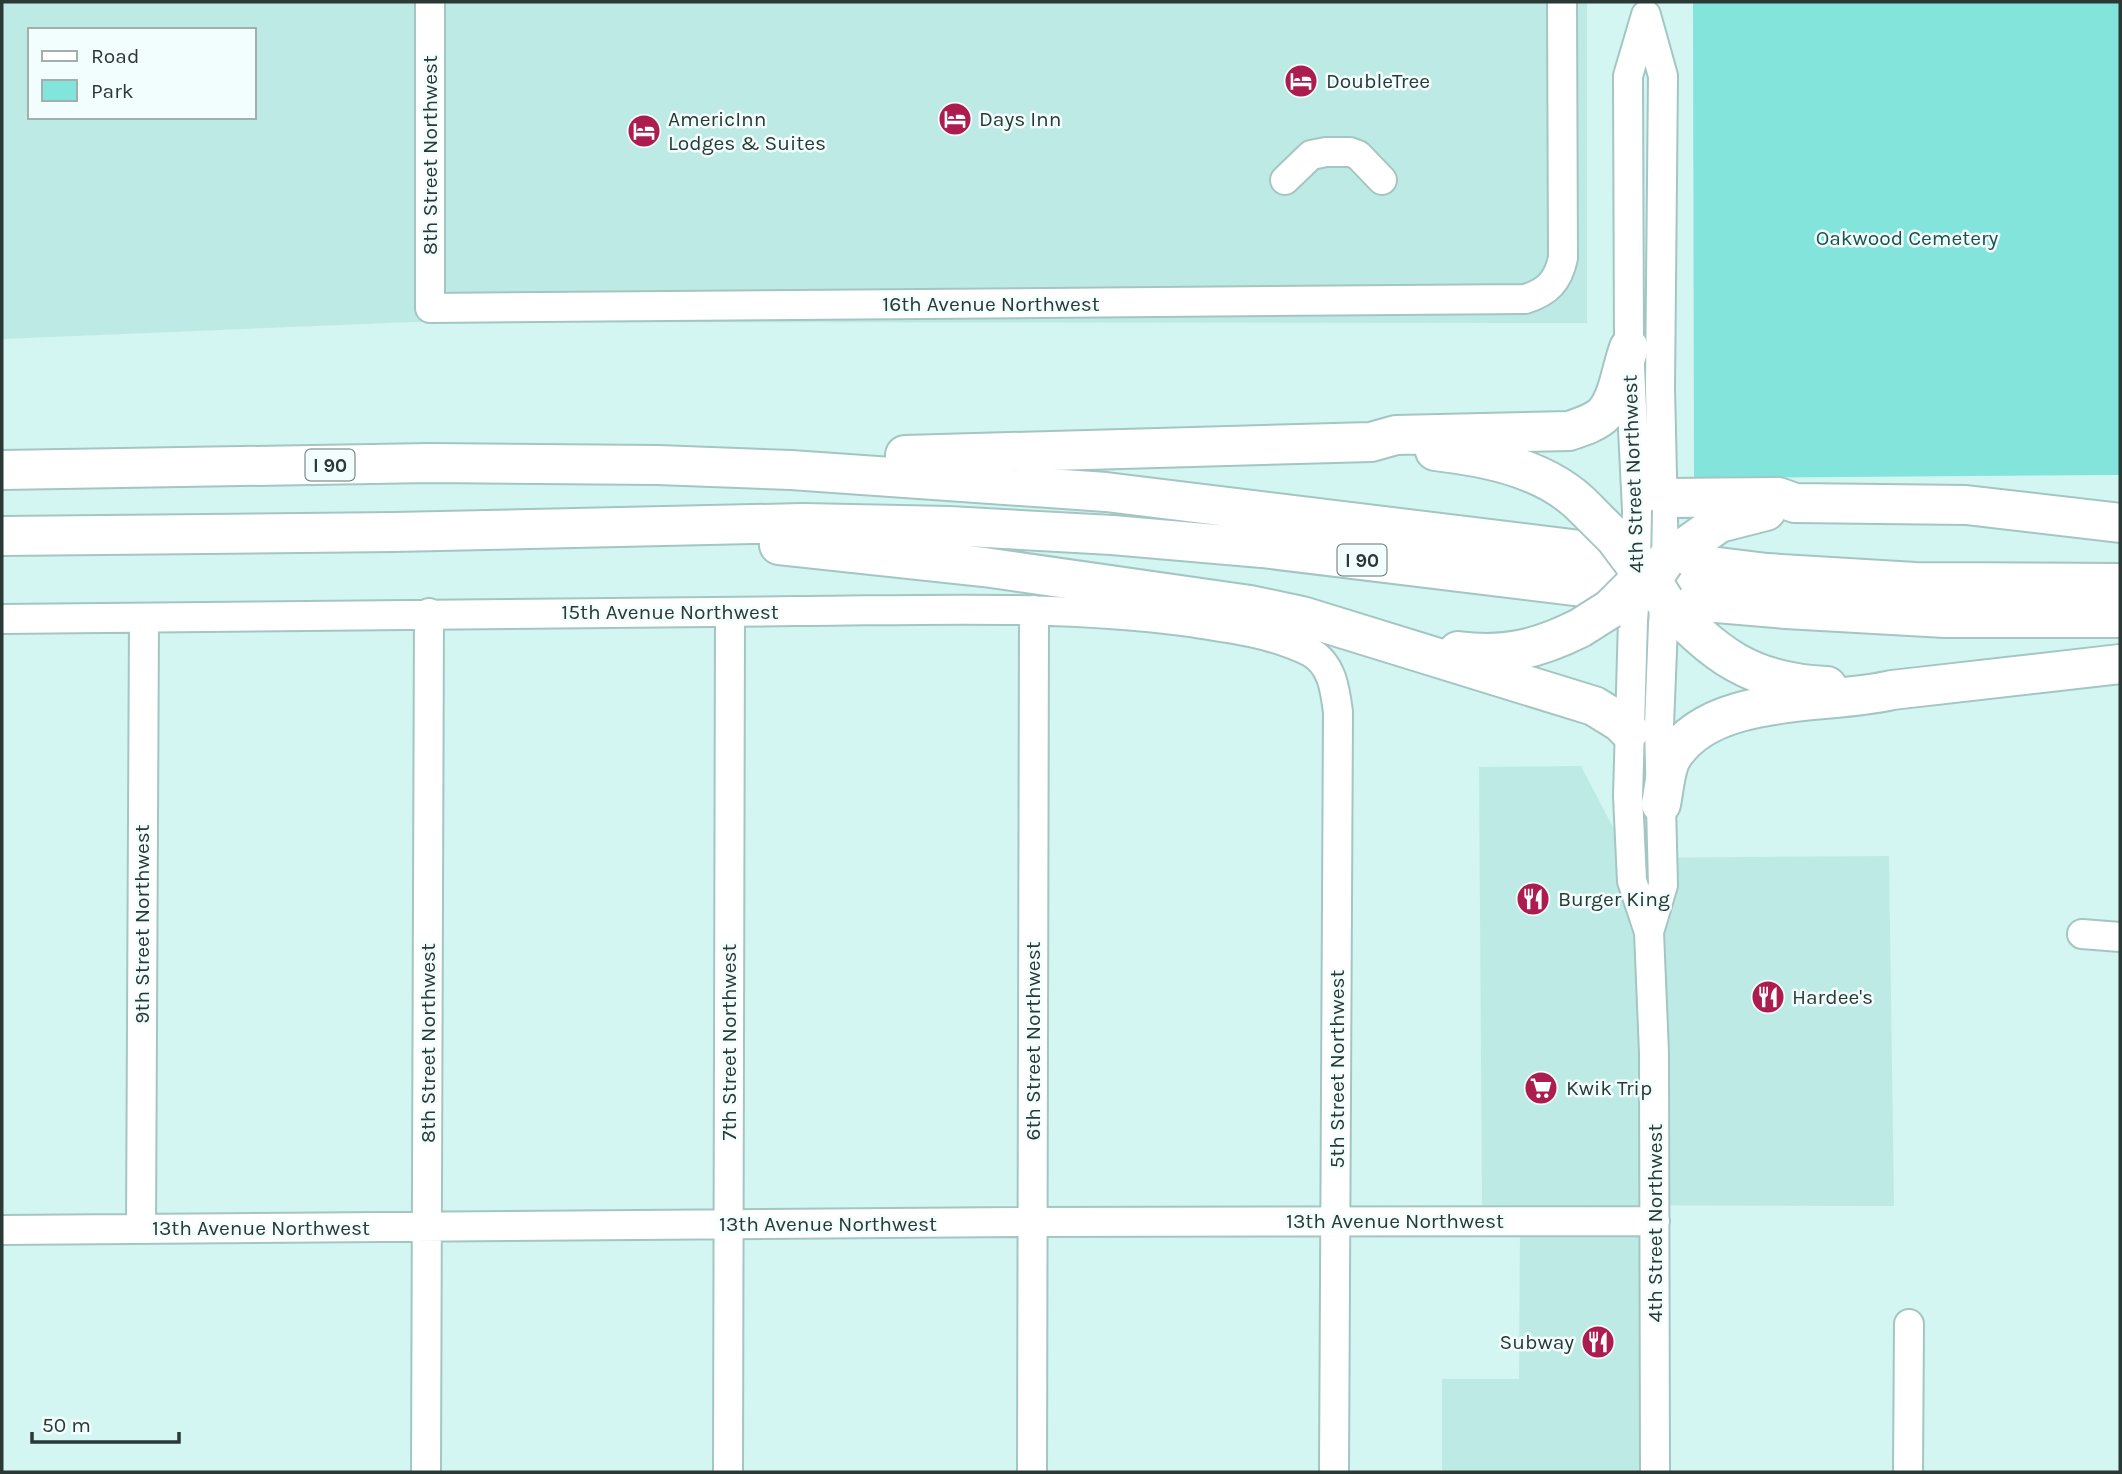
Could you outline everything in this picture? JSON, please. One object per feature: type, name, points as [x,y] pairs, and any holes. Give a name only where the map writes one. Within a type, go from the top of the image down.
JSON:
[{"type":"highway","points":[[659,465],[897,455],[1371,442],[1395,435],[1569,431],[1604,414],[1615,392],[1629,348]]},
{"type":"highway","points":[[1371,442],[1396,448],[1466,456],[1516,467],[1561,488],[1587,510],[1650,574],[1709,646],[1735,663],[1785,682],[1803,685],[1868,686],[1892,690]]},
{"type":"highway","name":"I 90","points":[[2,470],[430,463],[659,465],[790,470],[1105,492],[1767,573],[1915,582],[2120,583]]},
{"type":"highway","points":[[1650,574],[1778,497],[1795,503],[1966,505],[2120,523]]},
{"type":"highway","points":[[1361,634],[1388,631],[1452,650],[1497,653],[1529,649],[1580,628],[1610,609],[1650,574],[1719,523],[1795,503]]},
{"type":"highway","name":"I 90","points":[[2,536],[394,532],[803,523],[1029,530],[1249,547],[1613,592],[1759,607],[1945,618],[2120,618]]},
{"type":"highway","points":[[603,528],[984,567],[1210,598],[1301,615],[1594,706],[1629,731]]},
{"type":"highway","points":[[1661,804],[1671,759],[1693,733],[1712,721],[1734,714],[1892,690],[2120,664]]},
{"type":"street","name":"8th Street Northwest","points":[[429,2],[430,308]]},
{"type":"street","name":"16th Avenue Northwest","points":[[430,308],[1511,300],[1540,294],[1556,280],[1563,258],[1562,2]]},
{"type":"street","name":"4th Street Northwest","points":[[1647,8],[1628,76],[1629,348],[1637,472],[1650,574],[1659,725],[1663,885],[1649,932]]},
{"type":"street","name":"4th Street Northwest","points":[[1647,8],[1663,76],[1660,388],[1650,574],[1629,731],[1628,796],[1632,881],[1649,932],[1654,1052],[1655,1472]]},
{"type":"street","points":[[1285,180],[1311,155],[1350,152],[1365,161],[1382,180]]},
{"type":"street","name":"15th Avenue Northwest","points":[[2,620],[429,613],[1034,610],[1153,617],[1261,634],[1315,654],[1327,667]]},
{"type":"street","name":"6th Street Northwest","points":[[1032,1472],[1034,610]]},
{"type":"street","name":"7th Street Northwest","points":[[728,1472],[730,612]]},
{"type":"street","name":"8th Street Northwest","points":[[426,1472],[429,613]]},
{"type":"street","name":"9th Street Northwest","points":[[141,1229],[144,618]]},
{"type":"street","name":"5th Street Northwest","points":[[1327,667],[1338,712],[1334,1472]]},
{"type":"street","points":[[2082,934],[2120,937]]},
{"type":"street","name":"13th Avenue Northwest","points":[[2,1230],[1032,1222],[1655,1221]]},
{"type":"street","points":[[1908,1472],[1909,1324]]},
{"type":"shaded area","points":[[2,2],[1587,2],[1587,323],[412,322],[2,339]]},
{"type":"shaded area","points":[[1581,766],[1616,833],[1617,858],[1889,856],[1894,1206],[1482,1205],[1479,767]]},
{"type":"shaded area","points":[[1520,1233],[1645,1234],[1643,1472],[1442,1472],[1442,1379],[1519,1379]]},
{"type":"green space","name":"Oakwood Cemetery","points":[[1693,2],[2120,2],[2120,475],[1694,478]]},
{"type":"place","name":"DoubleTree","points":[[1301,81]]},
{"type":"place","name":"Days Inn","points":[[955,119]]},
{"type":"place","name":"AmericInn Lodges & Suites","points":[[644,131]]},
{"type":"place","name":"Burger King","points":[[1533,899]]},
{"type":"place","name":"Hardee's","points":[[1768,997]]},
{"type":"place","name":"Kwik Trip","points":[[1541,1088]]},
{"type":"place","name":"Subway","points":[[1598,1342]]}]
